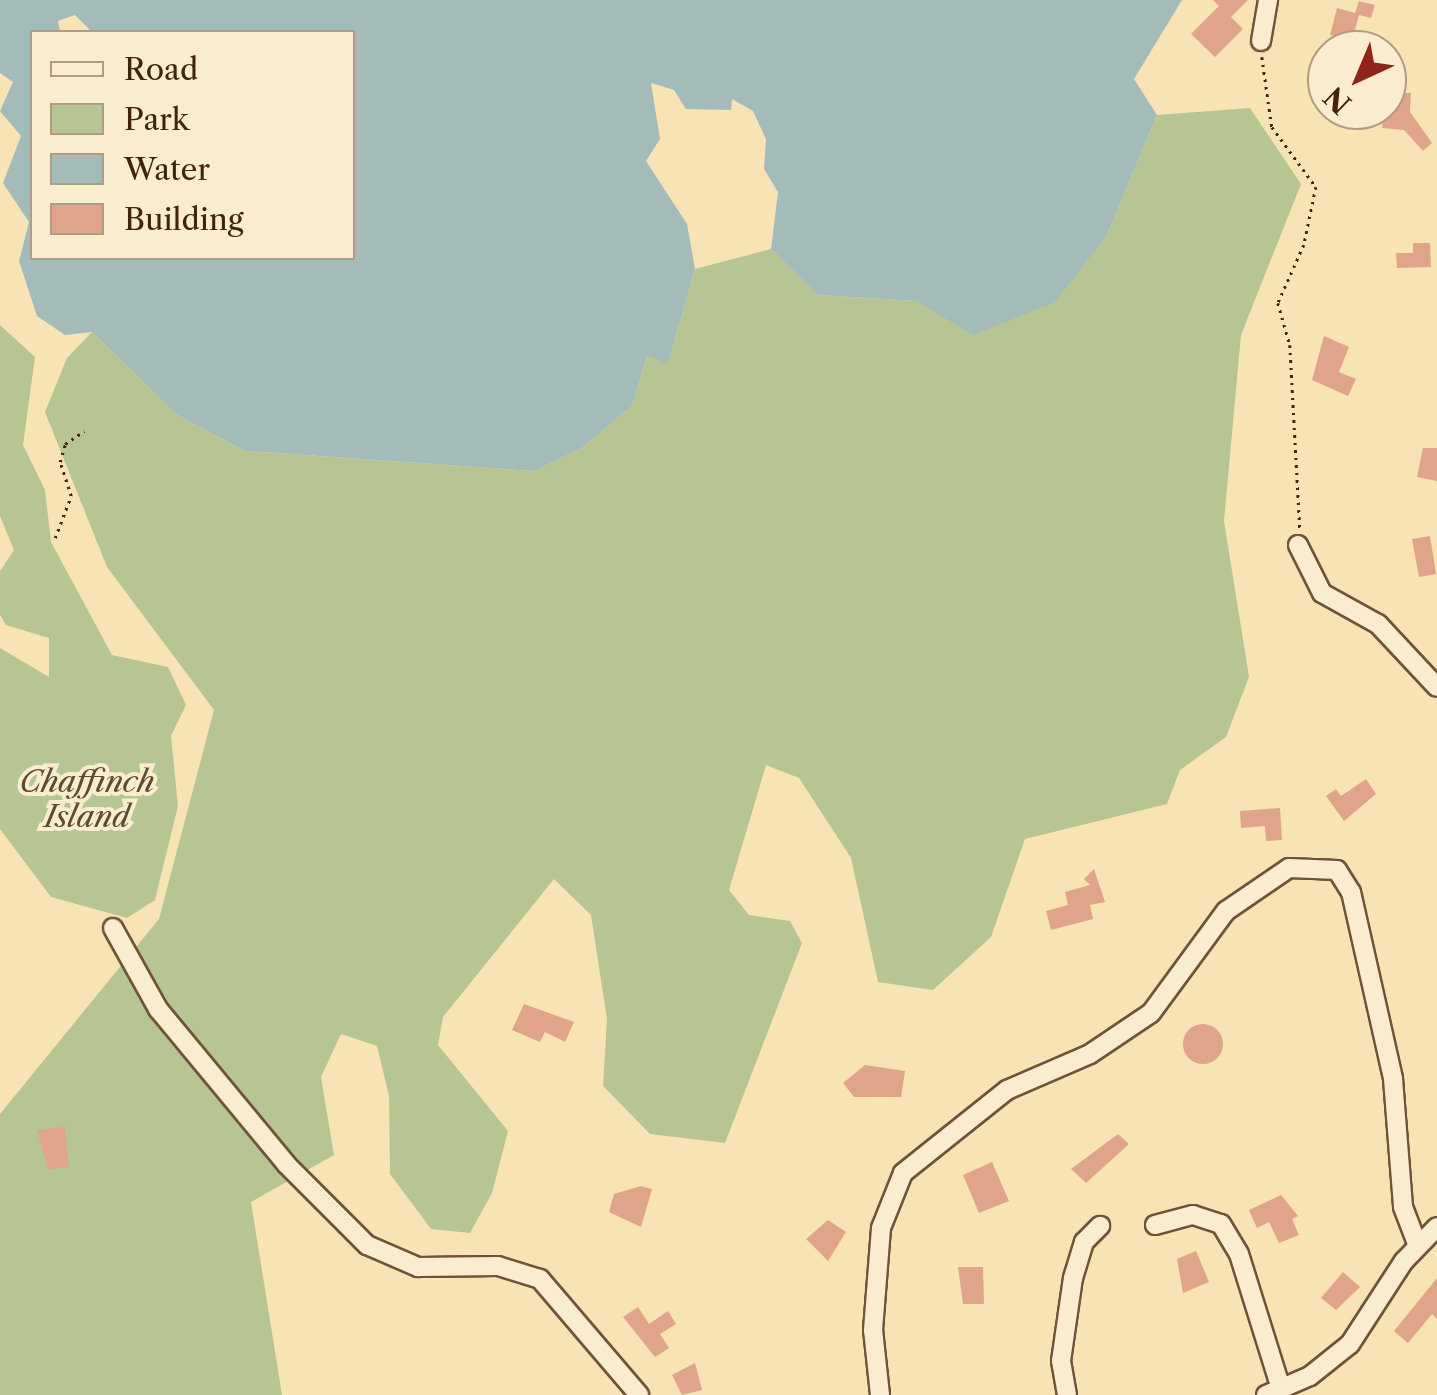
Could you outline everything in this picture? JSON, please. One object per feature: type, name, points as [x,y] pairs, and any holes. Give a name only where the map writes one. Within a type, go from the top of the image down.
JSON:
[{"type":"street","points":[[1261,41],[1268,0]]},
{"type":"street","points":[[1298,545],[1322,594],[1378,624],[1437,687]]},
{"type":"street","points":[[880,1395],[874,1330],[881,1228],[903,1173],[1007,1090],[1090,1054],[1151,1014],[1226,911],[1289,868],[1337,870],[1351,892],[1393,1079],[1403,1207],[1418,1243]]},
{"type":"street","points":[[113,928],[158,1010],[286,1164],[367,1245],[418,1267],[498,1266],[540,1279],[639,1395]]},
{"type":"street","points":[[1154,1225],[1193,1215],[1221,1224],[1238,1254],[1273,1390],[1310,1376],[1350,1344],[1418,1243],[1437,1227]]},
{"type":"street","points":[[1066,1395],[1061,1361],[1075,1268],[1100,1226]]},
{"type":"path","points":[[1261,41],[1272,126],[1316,187],[1304,245],[1278,303],[1290,346],[1298,545]]},
{"type":"path","points":[[55,538],[71,496],[60,462],[64,444],[84,430]]},
{"type":"green space","points":[[1250,108],[1301,184],[1241,335],[1224,521],[1249,677],[1226,737],[1180,770],[1167,804],[1025,839],[991,937],[933,990],[878,982],[851,858],[799,778],[766,765],[729,890],[749,915],[790,921],[802,943],[725,1143],[650,1134],[603,1086],[607,1019],[591,915],[554,879],[443,1017],[438,1045],[508,1131],[492,1193],[470,1233],[431,1229],[390,1174],[389,1096],[377,1046],[341,1034],[321,1077],[334,1155],[251,1202],[282,1395],[0,1395],[0,1114],[159,919],[214,710],[107,567],[45,412],[67,358],[92,332],[177,415],[245,451],[534,471],[582,448],[632,406],[647,356],[671,353],[695,269],[771,249],[818,295],[917,301],[1107,235],[1157,115]]},
{"type":"green space","name":"Chaffinch Island","points":[[0,325],[35,357],[23,445],[45,490],[51,542],[112,655],[168,667],[186,705],[171,736],[178,806],[155,900],[127,918],[51,897],[0,829],[0,648],[49,677],[49,638],[6,625],[0,615],[0,571],[14,550],[0,516]]},
{"type":"water","points":[[0,0],[1182,0],[1134,79],[1157,115],[1107,235],[1055,302],[973,335],[917,301],[818,295],[771,249],[778,192],[764,169],[766,139],[753,111],[732,99],[731,110],[686,109],[674,90],[651,83],[660,139],[646,161],[687,224],[695,269],[671,353],[667,363],[647,356],[632,406],[582,448],[534,471],[245,451],[177,415],[92,332],[65,335],[37,316],[19,261],[29,222],[3,183],[21,136],[0,111],[13,82],[0,73]]},
{"type":"building","points":[[1213,0],[1248,0],[1231,17],[1243,29],[1215,57],[1191,34],[1219,6]]},
{"type":"building","points":[[1359,1],[1375,5],[1371,18],[1359,15],[1355,30],[1331,30],[1337,8],[1355,13]]},
{"type":"building","points":[[1407,93],[1411,93],[1410,112],[1432,143],[1423,151],[1404,130]]},
{"type":"building","points":[[1413,243],[1430,243],[1431,267],[1397,268],[1396,253],[1413,253]]},
{"type":"building","points":[[1324,336],[1349,347],[1339,372],[1356,379],[1348,396],[1312,380]]},
{"type":"building","points":[[1423,448],[1437,448],[1437,481],[1417,477]]},
{"type":"building","points":[[1430,536],[1436,574],[1419,577],[1412,539]]},
{"type":"building","points":[[1366,779],[1376,794],[1344,821],[1326,796],[1336,789],[1341,796]]},
{"type":"building","points":[[1280,808],[1282,840],[1266,841],[1265,826],[1241,828],[1240,811]]},
{"type":"building","points":[[1094,869],[1105,902],[1090,905],[1093,919],[1051,930],[1046,911],[1068,905],[1065,892],[1090,885],[1084,879]]},
{"type":"building","points":[[524,1004],[574,1022],[565,1042],[545,1032],[540,1042],[512,1030]]},
{"type":"building","points":[[1203,1024],[1217,1030],[1223,1044],[1217,1058],[1203,1064],[1189,1058],[1183,1044],[1189,1030]]},
{"type":"building","points":[[865,1065],[905,1071],[901,1097],[854,1097],[843,1083]]},
{"type":"building","points":[[65,1127],[69,1167],[48,1169],[37,1130]]},
{"type":"building","points":[[1118,1134],[1129,1144],[1086,1183],[1071,1169]]},
{"type":"building","points":[[992,1162],[1009,1201],[979,1213],[963,1175]]},
{"type":"building","points":[[641,1186],[652,1189],[641,1227],[609,1212],[614,1194]]},
{"type":"building","points":[[1281,1195],[1298,1216],[1292,1219],[1299,1235],[1279,1243],[1269,1222],[1257,1228],[1249,1210]]},
{"type":"building","points":[[828,1220],[846,1232],[828,1261],[806,1239]]},
{"type":"building","points":[[1196,1251],[1209,1282],[1183,1293],[1177,1259]]},
{"type":"building","points":[[958,1267],[983,1267],[984,1304],[963,1304]]},
{"type":"building","points":[[1343,1272],[1360,1287],[1336,1310],[1321,1298]]},
{"type":"building","points":[[1437,1278],[1437,1319],[1432,1314],[1408,1343],[1394,1331]]},
{"type":"building","points":[[638,1307],[649,1324],[668,1311],[676,1324],[660,1334],[669,1348],[655,1357],[623,1317]]},
{"type":"building","points":[[695,1363],[702,1390],[682,1395],[672,1375]]}]
